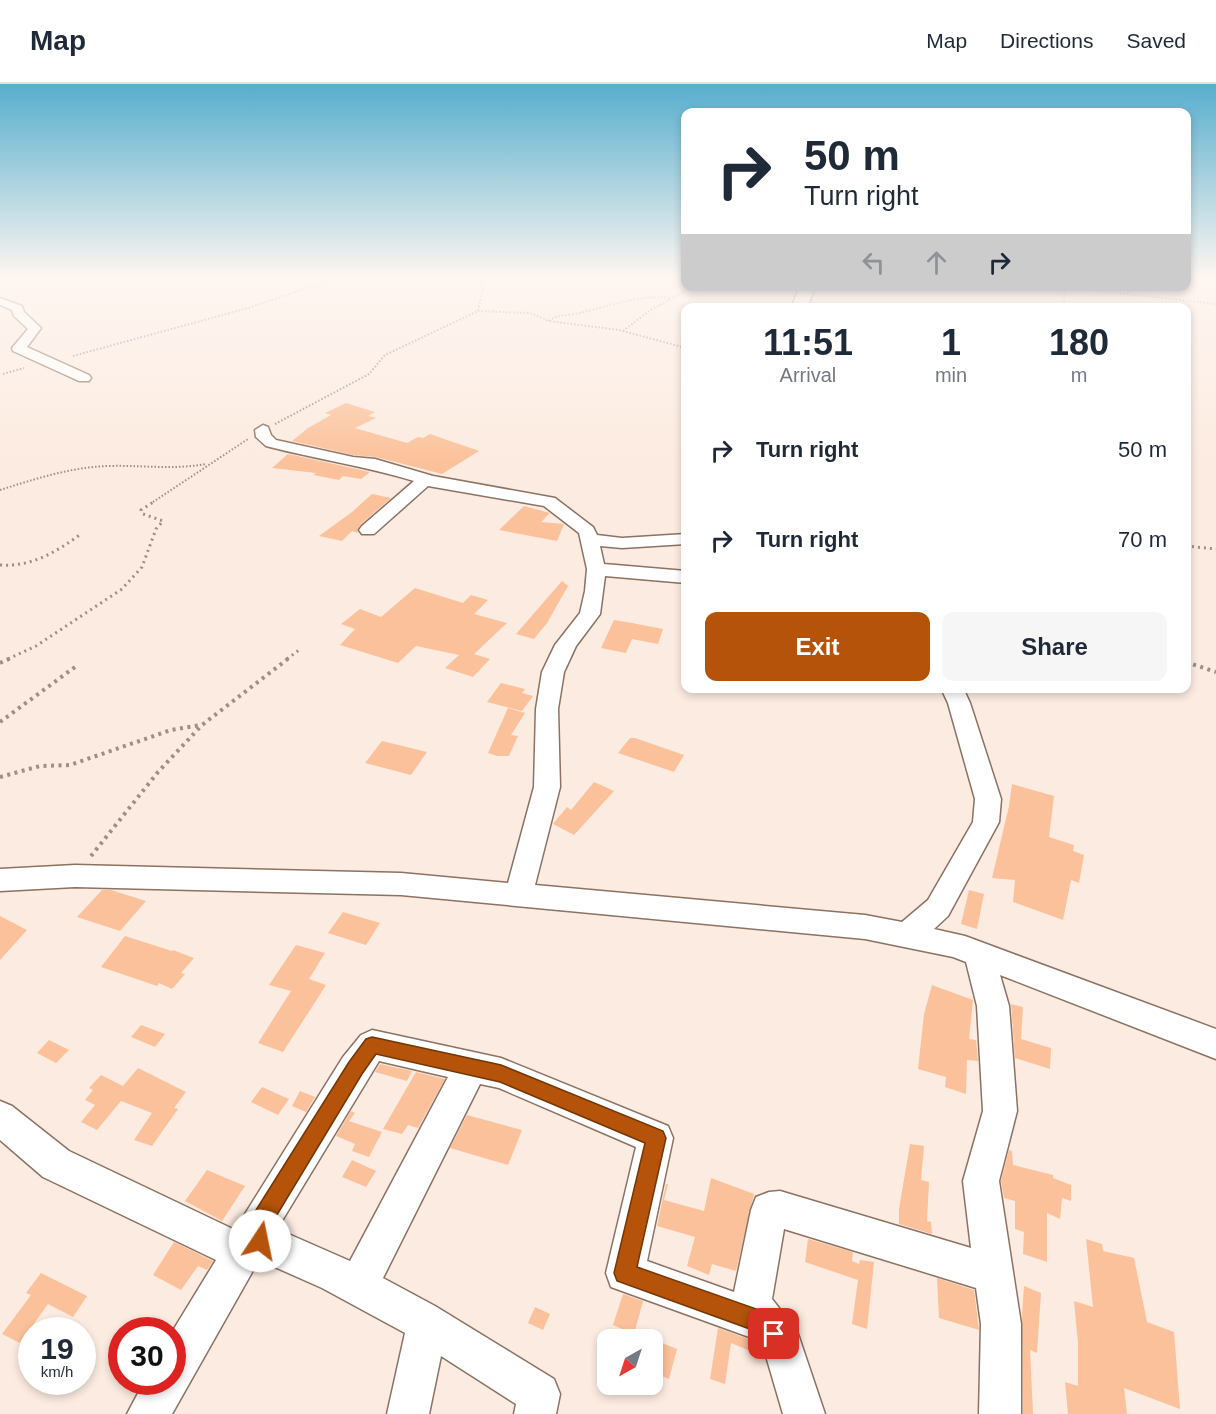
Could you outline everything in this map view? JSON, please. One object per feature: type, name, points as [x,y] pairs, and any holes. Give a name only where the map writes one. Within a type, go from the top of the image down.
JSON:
[{"type":"street","points":[[28,339],[18,348],[84,378]]},
{"type":"street","points":[[263,430],[264,437],[271,443],[353,462],[375,464],[426,479],[549,502],[587,531],[596,569],[595,591],[590,614],[566,645],[553,672],[547,709],[547,787],[519,894]]},
{"type":"street","points":[[368,530],[426,479]]},
{"type":"street","points":[[588,540],[622,543],[681,540]]},
{"type":"street","points":[[596,569],[681,577]]},
{"type":"street","points":[[906,936],[938,908],[986,822],[988,799],[954,693]]},
{"type":"street","points":[[5,884],[75,876],[401,884],[865,927],[955,945],[1216,1044]]},
{"type":"street","points":[[979,954],[993,1006],[1000,1111],[981,1181],[1001,1324],[1000,1414]]},
{"type":"street","points":[[186,1348],[355,1068],[372,1045],[501,1073],[656,1138],[625,1273],[765,1323]]},
{"type":"street","points":[[358,1286],[471,1067]]},
{"type":"street","points":[[0,1118],[56,1164],[250,1240],[260,1241],[358,1286],[427,1324],[540,1394],[535,1414]]},
{"type":"street","points":[[804,1414],[783,1345],[751,1305],[769,1210],[780,1209],[994,1274]]},
{"type":"street","points":[[408,1414],[427,1324]]},
{"type":"street","points":[[148,1414],[159,1395]]},
{"type":"path","points":[[3,374],[130,339]]},
{"type":"path","points":[[0,663],[36,646],[122,589],[142,567],[156,529],[163,521],[143,514],[141,510],[263,430],[369,374],[386,355],[420,339]]},
{"type":"path","points":[[653,339],[681,347]]},
{"type":"path","points":[[0,490],[49,476],[106,466],[182,469],[208,464]]},
{"type":"path","points":[[0,565],[14,567],[29,564],[81,534]]},
{"type":"path","points":[[1191,546],[1216,549]]},
{"type":"path","points":[[75,876],[158,772],[202,724],[299,650]]},
{"type":"path","points":[[1191,664],[1216,672]]},
{"type":"path","points":[[0,722],[75,667]]},
{"type":"path","points":[[0,777],[40,766],[70,765],[171,730],[202,724]]},
{"type":"building","points":[[346,403],[375,412],[368,416],[376,418],[355,428],[407,443],[430,434],[479,451],[442,474],[376,457],[353,455],[292,441],[308,428],[331,415],[325,413]]},
{"type":"building","points":[[288,454],[370,472],[361,479],[343,476],[339,480],[313,475],[316,473],[272,468]]},
{"type":"building","points":[[372,494],[391,498],[361,524],[357,530],[358,533],[352,531],[342,541],[319,536],[352,512]]},
{"type":"building","points":[[524,506],[550,513],[541,522],[564,524],[557,541],[499,530]]},
{"type":"building","points":[[562,581],[568,586],[547,623],[534,639],[516,634]]},
{"type":"building","points":[[415,588],[463,603],[471,595],[488,600],[474,614],[507,623],[474,654],[490,659],[473,677],[445,668],[459,655],[416,646],[398,663],[340,645],[355,629],[341,624],[360,609],[381,617]]},
{"type":"building","points":[[614,620],[663,629],[658,644],[632,639],[626,653],[601,648]]},
{"type":"building","points":[[501,683],[525,689],[522,693],[533,696],[522,711],[487,702]]},
{"type":"building","points":[[508,708],[525,713],[511,735],[518,736],[509,756],[488,753]]},
{"type":"building","points":[[630,738],[684,755],[674,772],[618,753]]},
{"type":"building","points":[[382,741],[427,752],[411,775],[365,763]]},
{"type":"building","points":[[594,782],[614,791],[574,835],[553,824],[567,807],[571,810]]},
{"type":"building","points":[[1012,784],[1054,796],[1049,837],[1074,845],[1073,851],[1084,855],[1079,883],[1071,880],[1063,920],[1013,902],[1015,880],[992,878]]},
{"type":"building","points":[[102,890],[111,890],[146,901],[120,931],[77,917]]},
{"type":"building","points":[[969,890],[984,894],[977,929],[961,924]]},
{"type":"building","points":[[343,912],[380,923],[366,945],[328,933]]},
{"type":"building","points":[[0,916],[27,930],[0,960]]},
{"type":"building","points":[[125,936],[194,958],[181,973],[185,974],[172,989],[159,983],[157,986],[101,967]]},
{"type":"building","points":[[296,945],[325,953],[309,979],[326,985],[283,1052],[258,1043],[291,991],[269,985]]},
{"type":"building","points":[[932,985],[973,1000],[969,1039],[976,1040],[978,1061],[967,1060],[966,1094],[945,1087],[946,1077],[918,1069],[924,1014]]},
{"type":"building","points":[[1011,1004],[1023,1007],[1021,1039],[1051,1048],[1050,1069],[1015,1058]]},
{"type":"building","points":[[141,1025],[165,1034],[155,1047],[131,1037]]},
{"type":"building","points":[[49,1040],[69,1050],[56,1063],[37,1053]]},
{"type":"building","points":[[380,1064],[412,1071],[407,1081],[375,1072]]},
{"type":"building","points":[[138,1068],[186,1092],[174,1108],[178,1109],[152,1146],[134,1140],[152,1113],[121,1101],[97,1130],[81,1122],[95,1105],[85,1100],[93,1090],[89,1088],[101,1075],[123,1086]]},
{"type":"building","points":[[416,1072],[445,1079],[418,1128],[408,1125],[402,1134],[383,1129]]},
{"type":"building","points":[[262,1087],[289,1099],[278,1115],[251,1102]]},
{"type":"building","points":[[300,1091],[315,1097],[306,1112],[292,1106]]},
{"type":"building","points":[[351,1111],[355,1113],[349,1121],[382,1132],[369,1157],[352,1151],[355,1144],[336,1136]]},
{"type":"building","points":[[467,1115],[522,1130],[508,1165],[450,1148]]},
{"type":"building","points":[[910,1144],[924,1146],[921,1180],[929,1182],[927,1221],[931,1222],[932,1234],[899,1224],[899,1209]]},
{"type":"building","points":[[1009,1150],[1012,1151],[1013,1165],[1053,1175],[1053,1178],[1071,1185],[1071,1201],[1062,1198],[1060,1219],[1047,1213],[1047,1262],[1023,1254],[1024,1232],[1015,1229],[1015,1201],[1004,1198],[1001,1181]]},
{"type":"building","points":[[352,1160],[376,1171],[366,1187],[342,1177]]},
{"type":"building","points":[[207,1170],[245,1186],[222,1221],[185,1201]]},
{"type":"building","points":[[711,1178],[754,1194],[736,1271],[712,1264],[709,1275],[687,1266],[695,1237],[657,1226],[666,1184],[668,1184],[664,1200],[704,1211]]},
{"type":"building","points":[[808,1239],[853,1252],[852,1261],[859,1264],[860,1260],[874,1262],[867,1329],[852,1324],[858,1280],[805,1262]]},
{"type":"building","points":[[1086,1239],[1102,1244],[1103,1251],[1134,1258],[1147,1322],[1174,1332],[1180,1409],[1124,1388],[1127,1414],[1068,1414],[1065,1382],[1078,1386],[1078,1343],[1074,1301],[1093,1307]]},
{"type":"building","points":[[174,1242],[213,1261],[207,1270],[198,1266],[181,1290],[153,1275]]},
{"type":"building","points":[[41,1273],[87,1296],[73,1317],[48,1304],[39,1317],[18,1317],[18,1342],[2,1334],[31,1295],[26,1293]]},
{"type":"building","points":[[937,1278],[974,1290],[979,1330],[939,1318]]},
{"type":"building","points":[[1024,1286],[1041,1293],[1037,1353],[1030,1350],[1033,1414],[1023,1414]]},
{"type":"building","points":[[623,1294],[643,1301],[635,1329],[622,1329],[613,1325]]},
{"type":"building","points":[[535,1307],[550,1314],[543,1330],[528,1323]]},
{"type":"building","points":[[718,1328],[751,1340],[764,1357],[731,1343],[725,1384],[710,1379]]},
{"type":"building","points":[[663,1343],[677,1349],[669,1379],[663,1377]]},
{"type":"route","points":[[260,1241],[258,1226],[355,1068],[372,1045],[501,1073],[656,1138],[625,1273],[765,1323],[774,1334]]}]
